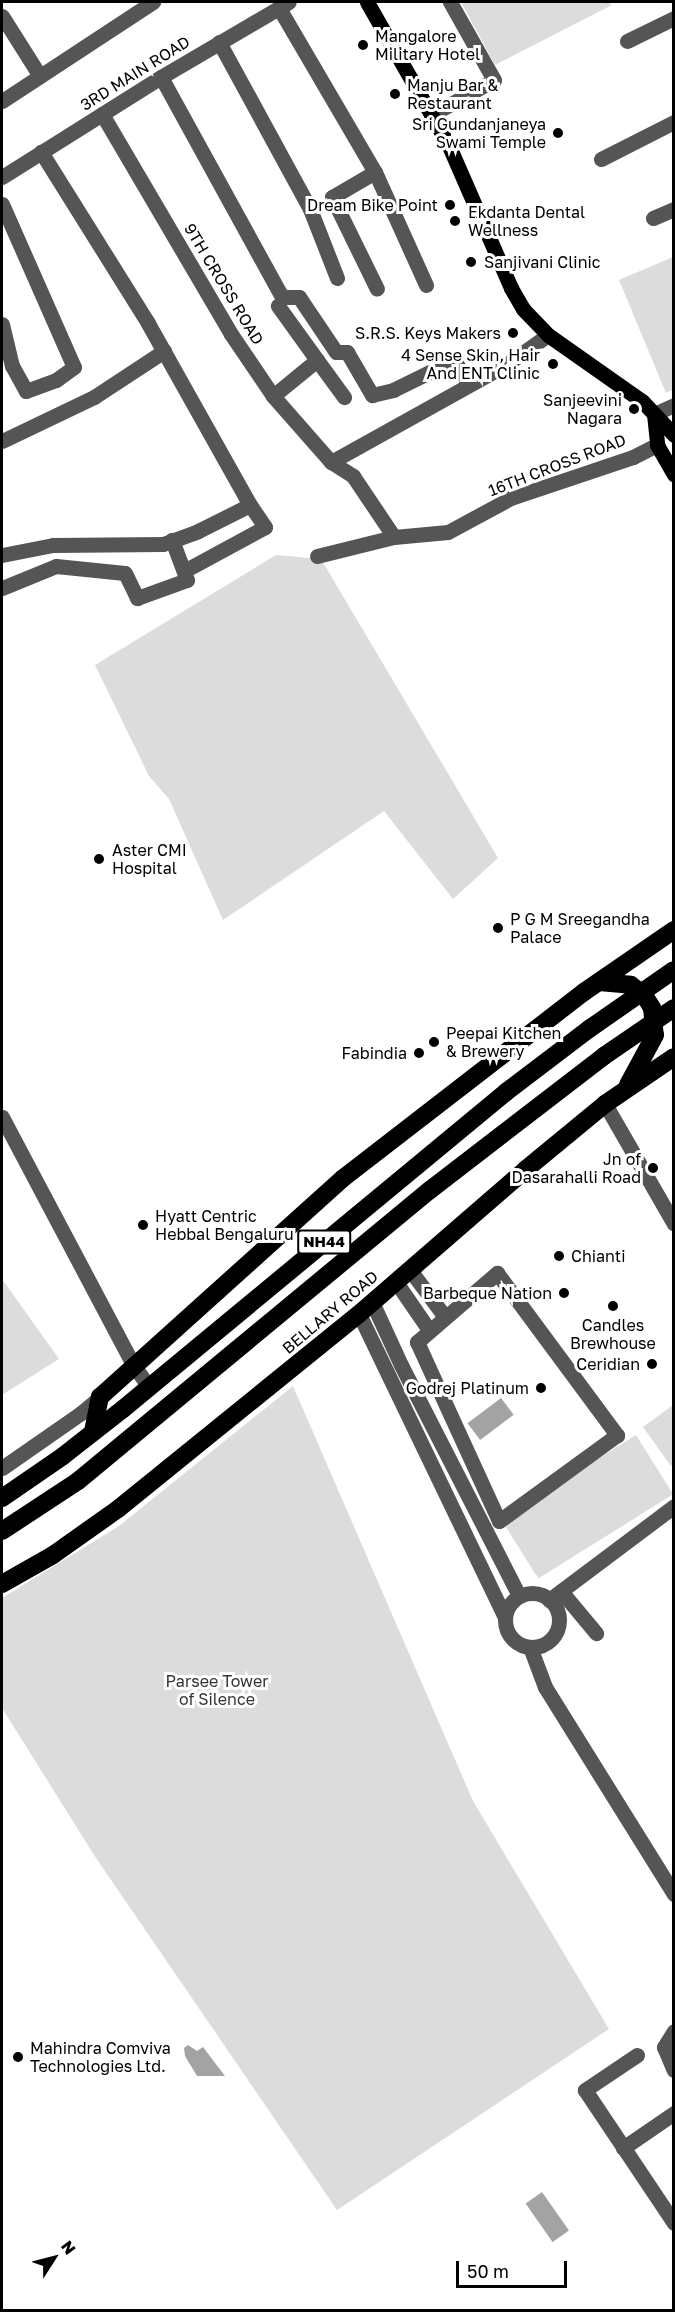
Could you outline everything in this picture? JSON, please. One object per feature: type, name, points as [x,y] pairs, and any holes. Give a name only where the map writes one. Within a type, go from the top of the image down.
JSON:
[{"type":"highway","points":[[93,1432],[100,1397],[342,1179],[599,982],[674,930]]},
{"type":"highway","name":"NH44","points":[[2,1498],[93,1432],[149,1387],[477,1116],[589,1029],[674,970]]},
{"type":"highway","points":[[599,982],[631,984],[644,995],[652,1008],[655,1035],[624,1091]]},
{"type":"highway","name":"BELLARY ROAD","points":[[2,1531],[78,1481],[421,1197],[604,1056],[674,1008]]},
{"type":"highway","name":"BELLARY ROAD","points":[[2,1584],[53,1555],[118,1509],[366,1308],[605,1104],[674,1057]]},
{"type":"main road","points":[[367,2],[449,146],[511,288],[523,309],[548,335],[618,383],[674,435]]},
{"type":"main road","points":[[654,414],[657,445],[674,474]]},
{"type":"street","points":[[2,101],[137,6],[153,2]]},
{"type":"street","points":[[431,115],[494,80],[450,2]]},
{"type":"street","points":[[284,4],[375,172],[426,285]]},
{"type":"street","name":"3RD MAIN ROAD","points":[[2,177],[161,77],[284,4]]},
{"type":"street","points":[[2,16],[40,76]]},
{"type":"street","points":[[627,41],[674,18]]},
{"type":"street","points":[[219,42],[310,209],[337,278]]},
{"type":"street","points":[[161,77],[282,297],[299,297],[336,352],[347,352],[372,395],[393,390],[454,360],[469,384]]},
{"type":"street","name":"9TH CROSS ROAD","points":[[102,114],[231,334],[273,396],[331,462]]},
{"type":"street","points":[[601,159],[674,123]]},
{"type":"street","points":[[41,152],[164,351],[250,505],[265,527],[184,571]]},
{"type":"street","points":[[310,209],[375,172]]},
{"type":"street","points":[[332,197],[377,289]]},
{"type":"street","points":[[2,204],[74,367],[56,380],[26,391],[14,373],[5,352],[2,324]]},
{"type":"street","points":[[653,218],[674,208]]},
{"type":"street","points":[[278,306],[344,397]]},
{"type":"street","points":[[394,537],[353,476],[331,462],[507,364],[548,335]]},
{"type":"street","points":[[2,441],[94,397],[164,351]]},
{"type":"street","points":[[273,396],[317,360]]},
{"type":"street","points":[[654,414],[674,405]]},
{"type":"street","name":"16TH CROSS ROAD","points":[[317,556],[394,537],[448,532],[511,498],[633,457],[657,445]]},
{"type":"street","points":[[2,555],[53,545],[163,544],[198,531],[250,505]]},
{"type":"street","points":[[2,588],[56,566],[125,573],[137,598],[187,580],[172,540]]},
{"type":"street","points":[[605,1104],[674,1224]]},
{"type":"street","points":[[2,1117],[134,1366],[149,1387]]},
{"type":"street","points":[[410,1270],[445,1317]]},
{"type":"street","points":[[497,1273],[617,1435],[499,1521],[417,1342],[429,1330],[497,1273]]},
{"type":"street","points":[[396,1282],[429,1330]]},
{"type":"street","points":[[366,1308],[401,1365],[519,1596]]},
{"type":"street","points":[[366,1308],[505,1617],[508,1633],[514,1640],[530,1647],[546,1643],[556,1630],[558,1614],[555,1596]]},
{"type":"street","points":[[2,1468],[81,1413],[100,1397]]},
{"type":"street","points":[[555,1596],[674,1506]]},
{"type":"street","points":[[505,1617],[507,1608],[519,1596],[535,1593],[555,1596],[596,1633]]},
{"type":"street","points":[[530,1647],[545,1687],[674,1894]]},
{"type":"street","points":[[674,2031],[664,2047],[668,2061],[674,2070]]},
{"type":"street","points":[[637,2055],[585,2090],[673,2220]]},
{"type":"street","points":[[623,2148],[674,2113]]},
{"type":"green space","points":[[461,2],[609,2],[612,5],[495,65]]},
{"type":"green space","points":[[673,257],[673,390],[666,393],[619,280]]},
{"type":"green space","points":[[276,555],[321,559],[498,858],[453,899],[384,811],[223,920],[169,799],[149,776],[95,665]]},
{"type":"green space","points":[[2,1279],[59,1359],[2,1395]]},
{"type":"green space","name":"Parsee Tower of Silence","points":[[293,1386],[473,1801],[609,2029],[337,2210],[96,1858],[2,1708],[2,1598],[119,1526]]},
{"type":"green space","points":[[673,1405],[674,1464],[671,1466],[643,1427]]},
{"type":"green space","points":[[636,1435],[673,1494],[538,1579],[501,1519]]},
{"type":"shaded area","points":[[501,1398],[514,1415],[480,1440],[467,1423]]},
{"type":"shaded area","points":[[188,2045],[197,2051],[203,2047],[225,2076],[197,2076],[185,2056],[184,2048]]},
{"type":"shaded area","points":[[542,2192],[569,2231],[553,2242],[526,2203]]},
{"type":"place","name":"Mangalore Military Hotel","points":[[363,45]]},
{"type":"place","name":"Manju Bar & Restaurant","points":[[395,94]]},
{"type":"place","name":"Sri Gundanjaneya Swami Temple","points":[[558,133]]},
{"type":"place","name":"Dream Bike Point","points":[[450,205]]},
{"type":"place","name":"Ekdanta Dental Wellness","points":[[455,221]]},
{"type":"place","name":"Sanjivani Clinic","points":[[471,262]]},
{"type":"place","name":"S.R.S. Keys Makers","points":[[513,333]]},
{"type":"place","name":"4 Sense Skin, Hair And ENT Clinic","points":[[553,364]]},
{"type":"place","name":"Sanjeevini Nagara","points":[[634,409]]},
{"type":"place","name":"Aster CMI Hospital","points":[[99,859]]},
{"type":"place","name":"P G M Sreegandha Palace","points":[[498,928]]},
{"type":"place","name":"Peepai Kitchen & Brewery","points":[[434,1042]]},
{"type":"place","name":"Fabindia","points":[[419,1053]]},
{"type":"place","name":"Jn of Dasarahalli Road","points":[[653,1168]]},
{"type":"place","name":"Hyatt Centric Hebbal Bengaluru","points":[[143,1225]]},
{"type":"place","name":"Chianti","points":[[559,1256]]},
{"type":"place","name":"Barbeque Nation","points":[[564,1293]]},
{"type":"place","name":"Candles Brewhouse","points":[[613,1306]]},
{"type":"place","name":"Ceridian","points":[[652,1364]]},
{"type":"place","name":"Godrej Platinum","points":[[541,1388]]},
{"type":"place","name":"Mahindra Comviva Technologies Ltd.","points":[[18,2057]]}]
